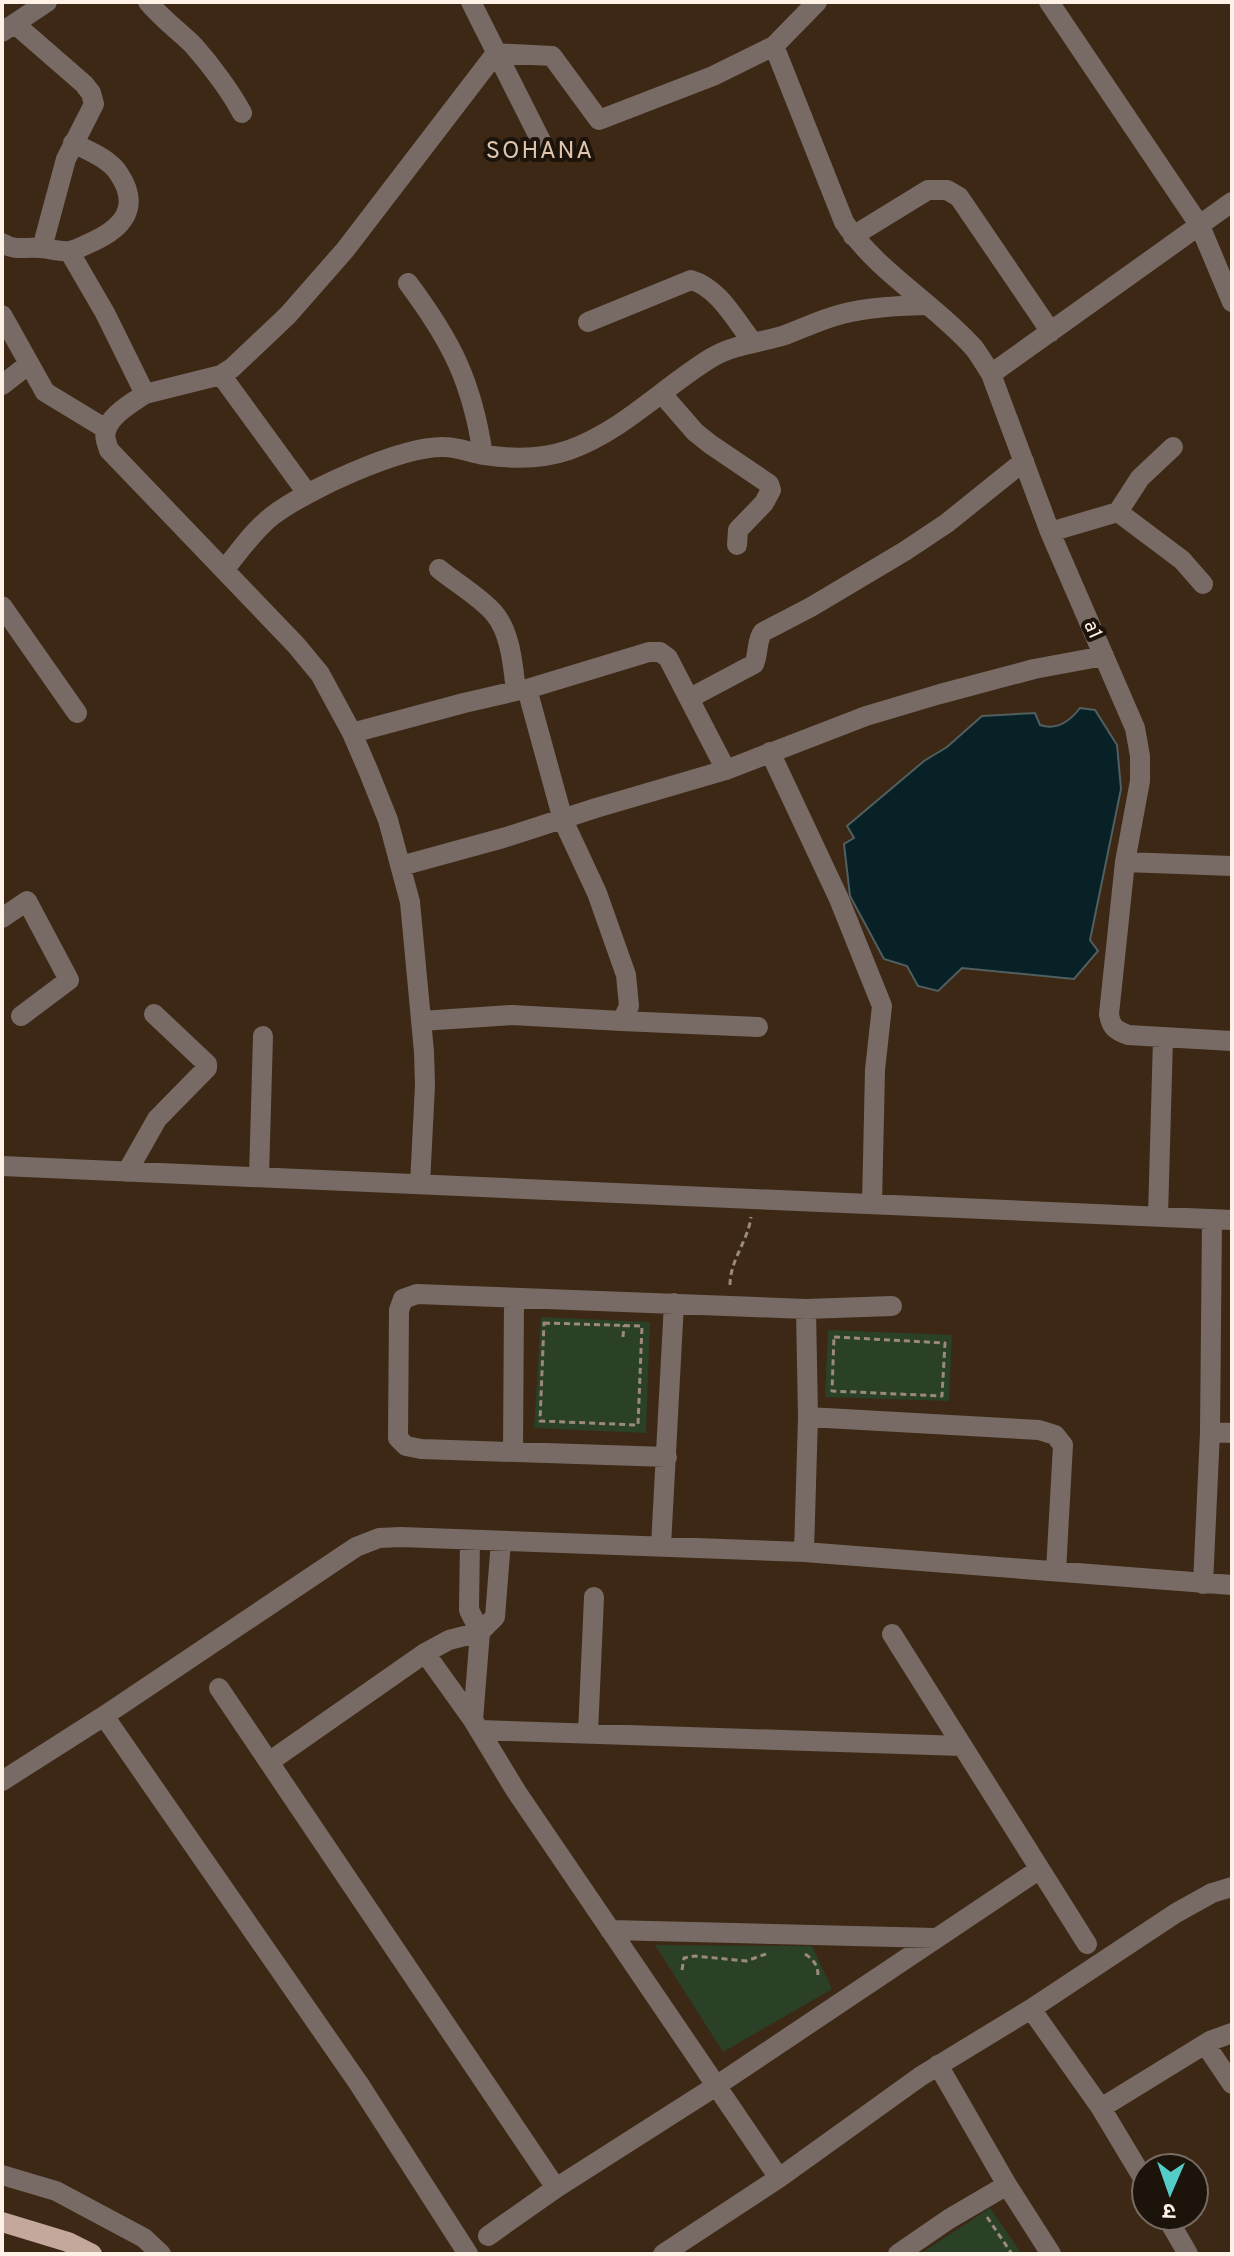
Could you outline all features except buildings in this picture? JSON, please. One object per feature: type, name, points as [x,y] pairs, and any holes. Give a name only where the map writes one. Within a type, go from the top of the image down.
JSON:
[{"type":"main road","points":[[2,2222],[68,2242],[92,2254]]},
{"type":"street","points":[[42,248],[61,174],[94,104],[91,93],[9,28],[47,2]]},
{"type":"street","points":[[148,2],[193,46],[232,94],[242,113]]},
{"type":"street","points":[[471,2],[541,141]]},
{"type":"street","points":[[496,53],[552,56],[599,120],[713,76],[774,46],[817,2]]},
{"type":"street","points":[[1049,2],[1200,226],[1232,302]]},
{"type":"street","name":"a1","points":[[774,46],[844,222],[853,236],[968,342],[991,374],[1050,532],[1135,728],[1140,781],[1125,862],[1110,1024],[1115,1030],[1128,1035],[1232,1041]]},
{"type":"street","points":[[420,1184],[425,1085],[410,902],[388,820],[352,733],[320,674],[296,645],[109,450],[105,439],[106,429],[120,413],[145,394],[221,375],[232,368],[307,295],[496,53]]},
{"type":"street","points":[[5,250],[42,248],[69,251],[118,227],[128,211],[119,174],[111,164],[73,143]]},
{"type":"street","points":[[853,236],[928,190],[947,190],[959,197],[1051,332]]},
{"type":"street","points":[[991,374],[1232,202]]},
{"type":"street","points":[[69,251],[105,313],[145,394]]},
{"type":"street","points":[[588,322],[691,280],[703,283],[712,291],[752,341]]},
{"type":"street","points":[[408,283],[443,333],[463,372],[478,421],[483,455]]},
{"type":"street","points":[[224,570],[272,516],[307,493],[389,458],[441,446],[483,455],[517,457],[566,451],[623,424],[713,356],[844,314],[876,308],[926,305]]},
{"type":"street","points":[[2,315],[45,392],[106,429]]},
{"type":"street","points":[[2,385],[29,364]]},
{"type":"street","points":[[221,375],[307,493]]},
{"type":"street","points":[[662,394],[695,432],[769,484],[769,496],[738,530],[737,545]]},
{"type":"street","points":[[1050,532],[1118,512],[1140,478],[1173,447]]},
{"type":"street","points":[[690,698],[754,664],[758,656],[759,637],[763,632],[916,544],[1024,461]]},
{"type":"street","points":[[1118,512],[1182,560],[1203,584]]},
{"type":"street","points":[[439,569],[492,610],[500,621],[563,820],[592,881],[626,975],[629,1006],[622,1021]]},
{"type":"street","points":[[2,606],[77,713]]},
{"type":"street","points":[[352,733],[522,690],[649,652],[660,652],[668,658],[726,770]]},
{"type":"street","points":[[401,866],[726,770],[866,716],[1034,669],[1104,656]]},
{"type":"street","points":[[770,752],[839,899],[882,1006],[875,1070],[872,1204]]},
{"type":"street","points":[[1125,862],[1232,866]]},
{"type":"street","points":[[2,918],[27,901],[69,980],[21,1016]]},
{"type":"street","points":[[127,1172],[157,1119],[207,1068],[207,1064],[154,1014]]},
{"type":"street","points":[[421,1021],[512,1015],[758,1027]]},
{"type":"street","points":[[259,1177],[263,1036]]},
{"type":"street","points":[[1158,1217],[1163,1038]]},
{"type":"street","points":[[2,1166],[1222,1219],[1203,1584]]},
{"type":"street","points":[[667,1457],[406,1446],[398,1438],[399,1310],[403,1299],[417,1294],[806,1309],[892,1306]]},
{"type":"street","points":[[513,1451],[514,1299]]},
{"type":"street","points":[[661,1546],[674,1303]]},
{"type":"street","points":[[804,1552],[808,1417],[806,1309]]},
{"type":"street","points":[[808,1417],[1039,1430],[1055,1435],[1063,1445],[1056,1571]]},
{"type":"street","points":[[1210,1432],[1232,1433]]},
{"type":"street","points":[[2,1781],[356,1547],[379,1538],[804,1552],[1232,1585]]},
{"type":"street","points":[[470,1540],[469,1610],[480,1632],[476,1725]]},
{"type":"street","points":[[269,1762],[425,1653],[449,1640],[480,1632],[495,1617],[501,1541]]},
{"type":"street","points":[[588,1733],[594,1597]]},
{"type":"street","points":[[892,1634],[1087,1944]]},
{"type":"street","points":[[425,1653],[779,2178]]},
{"type":"street","points":[[219,1688],[556,2188]]},
{"type":"street","points":[[104,1716],[359,2084],[468,2254]]},
{"type":"street","points":[[476,1725],[588,1733],[962,1746]]},
{"type":"street","points":[[488,2236],[1040,1869]]},
{"type":"street","points":[[663,2254],[779,2178],[938,2065],[1031,2009],[1176,1913],[1212,1893],[1232,1887]]},
{"type":"street","points":[[610,1930],[936,1938]]},
{"type":"street","points":[[1031,2009],[1101,2108],[1130,2156]]},
{"type":"street","points":[[1101,2108],[1205,2044],[1232,2033]]},
{"type":"street","points":[[1205,2044],[1232,2084]]},
{"type":"street","points":[[938,2065],[1051,2254]]},
{"type":"street","points":[[2,2175],[56,2191],[144,2238],[161,2254]]},
{"type":"street","points":[[898,2254],[1007,2185]]},
{"type":"street","points":[[1175,2232],[1188,2254]]},
{"type":"path","points":[[730,1305],[730,1276],[749,1229],[753,1198]]},
{"type":"path","points":[[544,1323],[624,1325],[642,1326],[638,1425],[540,1421],[544,1323]]},
{"type":"path","points":[[623,1337],[624,1325]]},
{"type":"path","points":[[834,1337],[945,1343],[942,1396],[832,1391],[834,1337]]},
{"type":"path","points":[[682,1970],[684,1958],[695,1956],[746,1961],[773,1953]]},
{"type":"path","points":[[805,1954],[813,1959],[818,1976]]},
{"type":"path","points":[[987,2217],[1012,2254]]},
{"type":"green space","points":[[541,1317],[650,1322],[646,1433],[534,1428]]},
{"type":"green space","points":[[828,1330],[952,1335],[949,1401],[825,1397]]},
{"type":"green space","points":[[655,1945],[812,1946],[832,1989],[723,2052]]},
{"type":"green space","points":[[990,2208],[1022,2254],[920,2254]]},
{"type":"water","points":[[1080,708],[1095,710],[1117,745],[1121,789],[1090,940],[1098,951],[1074,979],[962,968],[938,991],[918,986],[907,966],[884,959],[850,896],[844,844],[854,838],[847,826],[982,716],[1035,713],[1040,725],[1052,727],[1067,721]]},
{"type":"district","name":"SOHANA","points":[[540,152]]}]
